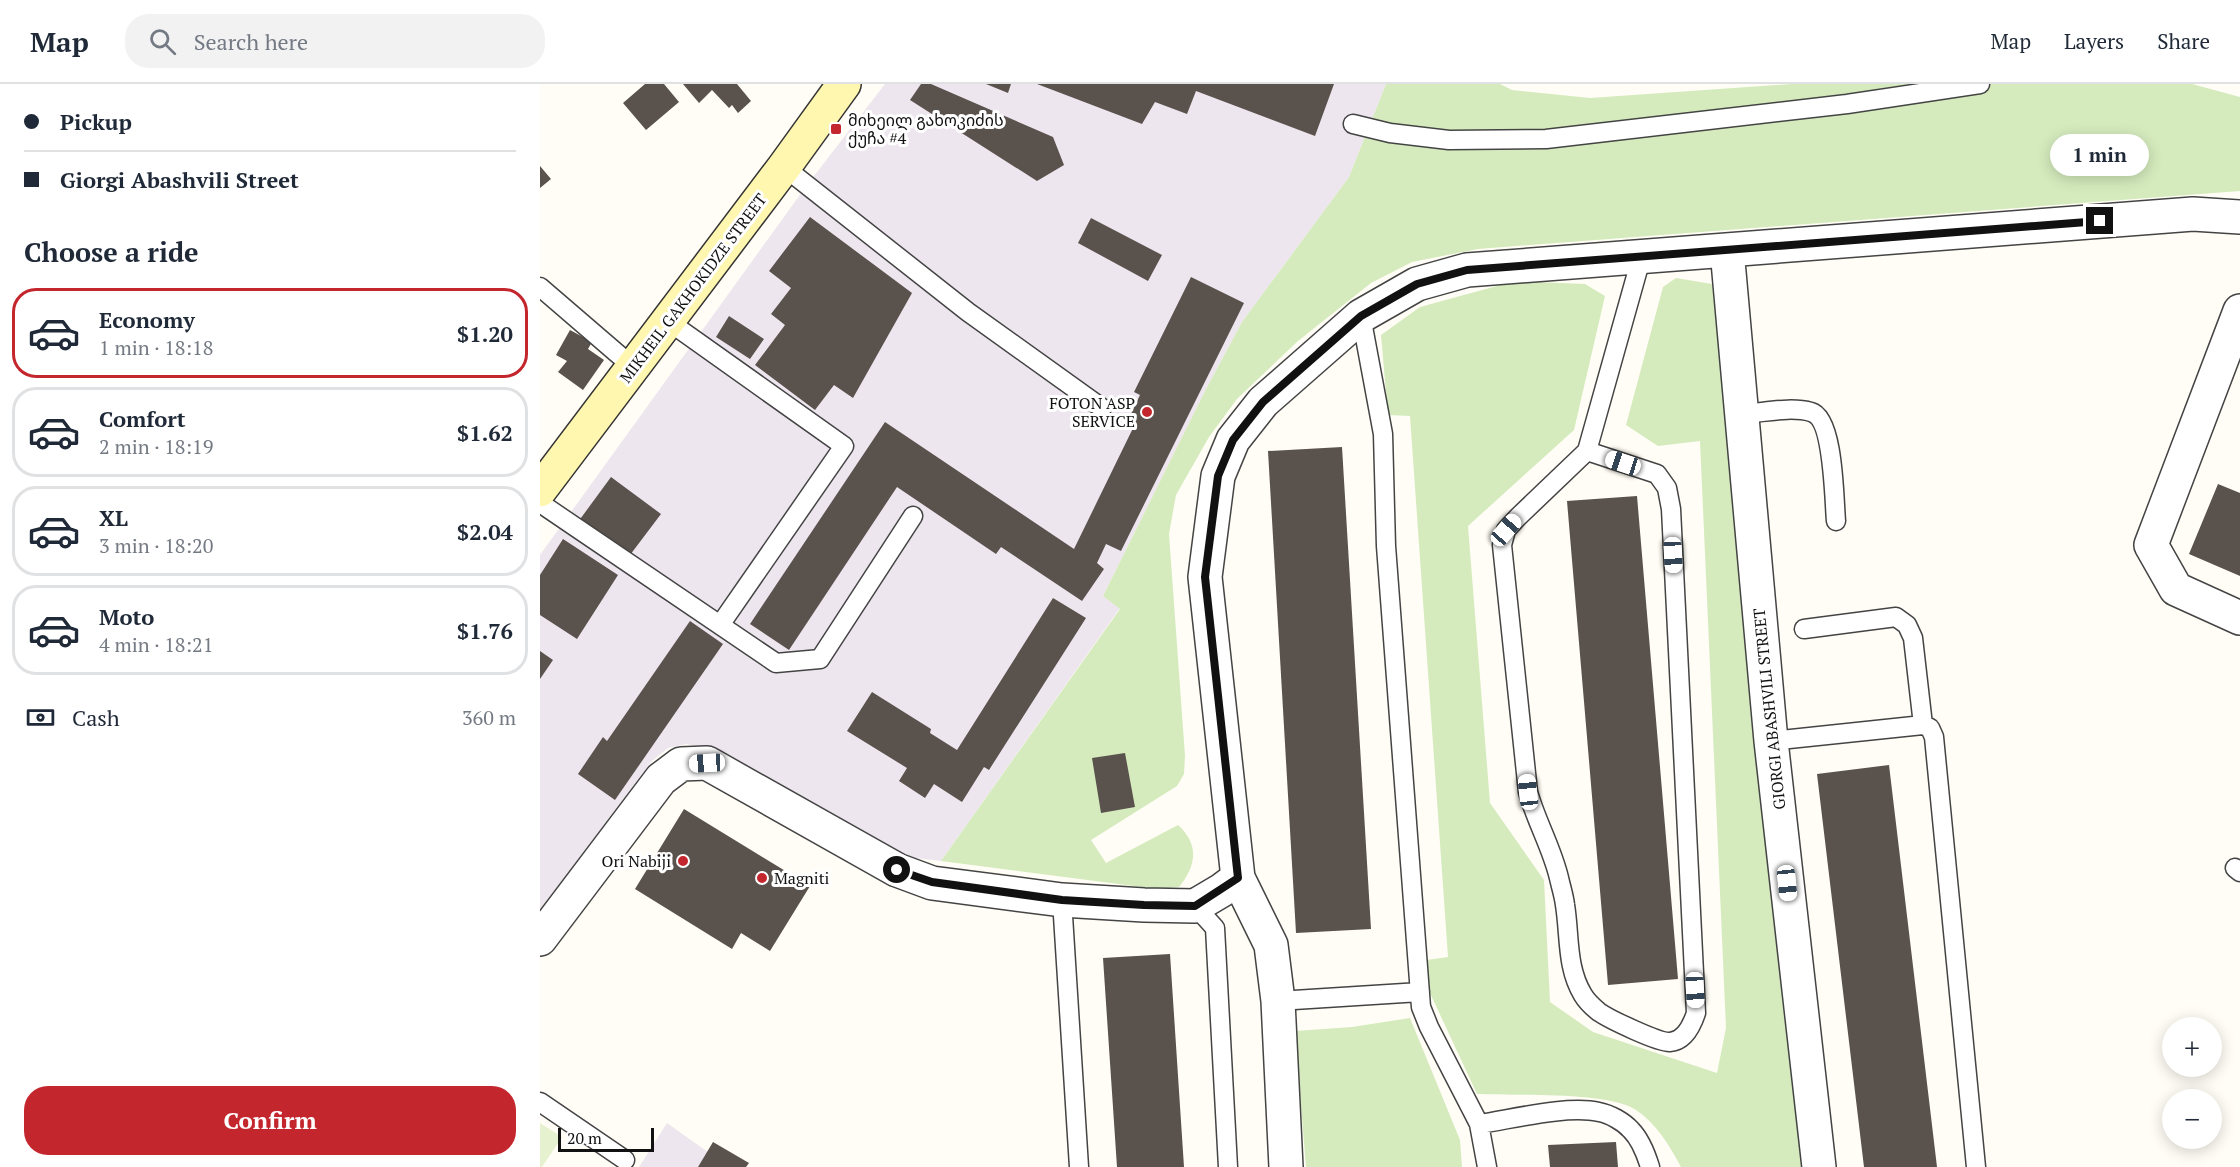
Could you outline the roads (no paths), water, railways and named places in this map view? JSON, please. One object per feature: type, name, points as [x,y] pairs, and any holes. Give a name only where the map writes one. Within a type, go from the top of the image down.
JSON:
[{"type":"main road","name":"MIKHEIL GAKHOKIDZE STREET","points":[[540,490],[844,84]]},
{"type":"street","points":[[1286,1167],[1278,1001],[1271,945],[1238,878],[1205,577],[1218,476],[1233,440],[1263,402],[1361,316],[1417,284],[1467,270],[2193,214],[2240,218]]},
{"type":"street","name":"GIORGI ABASHVILI STREET","points":[[1728,250],[1772,741],[1819,1167]]},
{"type":"street","points":[[2240,311],[2151,545],[2176,589],[2240,618]]},
{"type":"street","points":[[540,939],[661,779],[681,764],[707,763],[897,870],[932,882],[1062,900],[1195,906],[1238,878]]},
{"type":"lane","points":[[1353,124],[1390,133],[1449,140],[1546,139],[1847,104],[1980,84]]},
{"type":"lane","points":[[784,167],[968,312],[1102,408]]},
{"type":"lane","points":[[1587,451],[1657,474],[1668,488],[1671,509],[1696,1013],[1691,1027],[1683,1036],[1672,1042],[1656,1040],[1598,1011],[1583,995],[1569,956],[1565,905],[1558,875],[1528,792],[1502,545],[1506,530],[1587,451],[1642,255]]},
{"type":"lane","points":[[540,287],[633,367]]},
{"type":"lane","points":[[1361,316],[1383,434],[1386,546],[1421,1007],[1479,1124],[1487,1167]]},
{"type":"lane","points":[[668,321],[844,446],[720,625]]},
{"type":"lane","points":[[1741,414],[1798,410],[1814,412],[1822,421],[1828,435],[1836,521]]},
{"type":"lane","points":[[540,503],[776,663],[820,659],[913,516]]},
{"type":"lane","points":[[1804,629],[1896,617],[1906,625],[1913,638],[1923,725]]},
{"type":"lane","points":[[1772,741],[1923,725],[1930,728],[1934,737],[1976,1167]]},
{"type":"lane","points":[[1062,900],[1080,1167]]},
{"type":"lane","points":[[1195,906],[1215,928],[1227,1167]]},
{"type":"lane","points":[[1278,1001],[1420,992]]},
{"type":"lane","points":[[540,1102],[625,1160]]},
{"type":"lane","points":[[1479,1124],[1568,1111],[1599,1112],[1617,1119],[1630,1128],[1639,1140],[1650,1167]]},
{"type":"place","name":"მიხეილ გახოკიძის ქუჩა #4","points":[[836,129]]},
{"type":"place","name":"FOTON ASP SERVICE","points":[[1147,412]]},
{"type":"place","name":"Ori Nabiji","points":[[683,861]]},
{"type":"place","name":"Magniti","points":[[762,878]]}]
